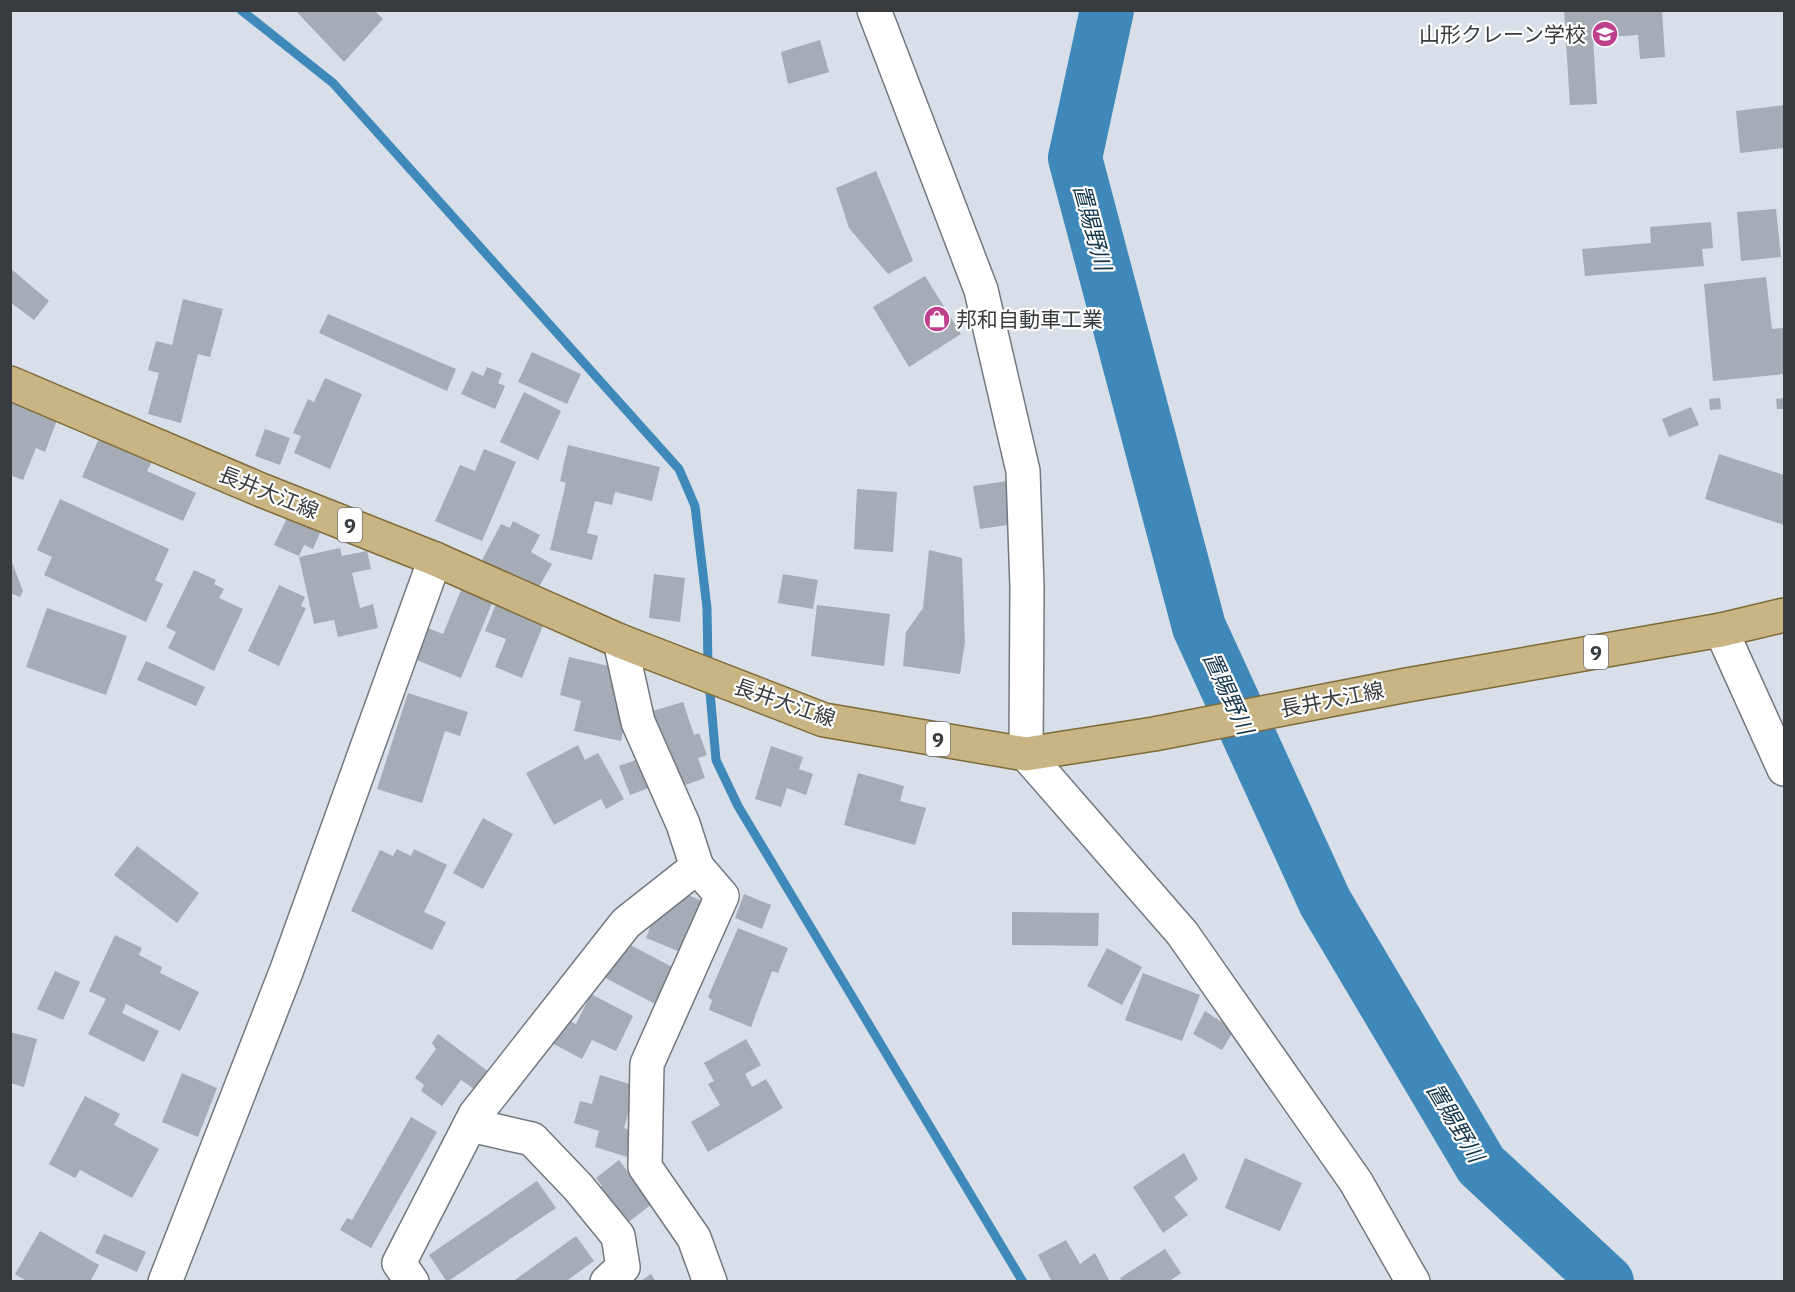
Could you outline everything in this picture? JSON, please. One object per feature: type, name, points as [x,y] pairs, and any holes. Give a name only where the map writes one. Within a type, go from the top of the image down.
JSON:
[{"type":"main road","name":"長井大江線","points":[[10,383],[261,490],[435,560],[620,641],[824,720],[1026,754],[1154,734],[1407,685],[1721,630],[1785,615]]},
{"type":"street","points":[[874,10],[981,290],[1023,471],[1027,587],[1026,754],[1182,933],[1356,1182],[1413,1281]]},
{"type":"street","points":[[165,1281],[286,972],[435,560]]},
{"type":"street","points":[[1721,630],[1785,769]]},
{"type":"street","points":[[620,641],[639,722],[683,825],[697,867],[722,896],[647,1064],[645,1167],[694,1238],[710,1281]]},
{"type":"street","points":[[412,1281],[399,1263],[475,1115],[626,923],[697,867]]},
{"type":"street","points":[[470,1125],[532,1139],[578,1187],[618,1236],[623,1267],[607,1281]]},
{"type":"building","points":[[295,10],[374,10],[383,19],[344,62]]},
{"type":"building","points":[[1564,10],[1662,10],[1665,57],[1640,59],[1638,35],[1593,38],[1597,104],[1570,105]]},
{"type":"building","points":[[820,40],[829,72],[788,84],[781,52]]},
{"type":"building","points":[[1784,105],[1784,148],[1740,153],[1736,111]]},
{"type":"building","points":[[876,171],[913,261],[888,274],[849,228],[836,188]]},
{"type":"building","points":[[1776,209],[1781,257],[1741,261],[1737,212]]},
{"type":"building","points":[[1711,222],[1713,248],[1702,249],[1704,266],[1585,276],[1582,249],[1651,243],[1650,227]]},
{"type":"building","points":[[10,268],[49,301],[34,320],[10,302]]},
{"type":"building","points":[[925,276],[961,334],[909,367],[873,307]]},
{"type":"building","points":[[1766,277],[1772,329],[1784,328],[1784,374],[1713,381],[1704,284]]},
{"type":"building","points":[[183,299],[223,309],[210,357],[198,354],[181,423],[148,414],[159,373],[148,370],[156,341],[172,345]]},
{"type":"building","points":[[328,314],[456,369],[447,391],[319,333]]},
{"type":"building","points":[[532,352],[581,374],[567,404],[518,382]]},
{"type":"building","points":[[487,367],[502,373],[498,383],[505,386],[495,409],[461,394],[472,371],[483,376]]},
{"type":"building","points":[[325,378],[362,394],[330,469],[294,453],[301,436],[293,433],[308,399],[314,402]]},
{"type":"building","points":[[524,392],[561,411],[538,460],[500,442]]},
{"type":"building","points":[[1720,398],[1721,409],[1710,410],[1709,399]]},
{"type":"building","points":[[1784,398],[1784,409],[1777,409],[1776,399]]},
{"type":"building","points":[[10,401],[57,420],[45,452],[36,448],[23,480],[10,475]]},
{"type":"building","points":[[1691,407],[1699,425],[1669,437],[1662,419]]},
{"type":"building","points":[[265,429],[290,438],[280,465],[255,456]]},
{"type":"building","points":[[100,436],[153,459],[147,471],[196,493],[183,521],[82,477]]},
{"type":"building","points":[[568,445],[660,467],[652,501],[615,492],[612,505],[595,501],[587,533],[598,536],[592,560],[550,550],[566,483],[560,481]]},
{"type":"building","points":[[484,449],[516,462],[482,541],[435,521],[460,465],[475,471]]},
{"type":"building","points":[[1719,454],[1784,475],[1784,525],[1705,499]]},
{"type":"building","points":[[1007,481],[1014,524],[980,529],[973,486]]},
{"type":"building","points":[[857,489],[897,492],[893,552],[854,549]]},
{"type":"building","points":[[60,499],[169,549],[155,580],[163,584],[146,622],[44,575],[52,557],[37,550]]},
{"type":"building","points":[[287,518],[320,533],[313,549],[304,545],[299,556],[274,545]]},
{"type":"building","points":[[513,521],[540,535],[531,552],[552,564],[536,592],[481,562],[501,524],[510,528]]},
{"type":"building","points":[[340,548],[342,556],[367,551],[371,569],[352,573],[360,608],[373,604],[378,628],[338,637],[334,620],[314,624],[299,557]]},
{"type":"building","points":[[929,550],[962,558],[965,642],[960,674],[903,666],[906,632],[923,608]]},
{"type":"building","points":[[11,560],[23,591],[20,597],[10,593]]},
{"type":"building","points":[[194,570],[216,580],[214,584],[224,589],[219,598],[243,609],[214,671],[168,648],[176,632],[166,627]]},
{"type":"building","points":[[654,574],[685,578],[680,622],[649,618]]},
{"type":"building","points":[[783,574],[818,580],[813,609],[778,603]]},
{"type":"building","points":[[279,585],[305,597],[301,606],[306,608],[279,666],[248,651]]},
{"type":"building","points":[[462,588],[493,601],[461,678],[412,658],[425,627],[443,634]]},
{"type":"building","points":[[496,604],[544,623],[522,678],[495,667],[506,639],[485,631]]},
{"type":"building","points":[[817,605],[890,614],[884,666],[811,656]]},
{"type":"building","points":[[47,608],[127,636],[106,695],[26,667]]},
{"type":"building","points":[[569,657],[622,669],[630,700],[621,741],[574,731],[581,701],[560,695]]},
{"type":"building","points":[[146,661],[205,687],[196,706],[137,680]]},
{"type":"building","points":[[408,693],[468,712],[460,736],[445,731],[422,803],[377,789]]},
{"type":"building","points":[[683,702],[694,735],[699,733],[707,755],[698,758],[705,778],[671,790],[646,713]]},
{"type":"building","points":[[578,745],[585,760],[598,753],[624,799],[606,809],[601,799],[554,825],[526,773]]},
{"type":"building","points":[[771,746],[803,757],[799,769],[813,774],[806,795],[787,788],[781,807],[755,799]]},
{"type":"building","points":[[644,757],[654,786],[630,795],[619,766]]},
{"type":"building","points":[[858,773],[904,786],[900,801],[926,808],[915,845],[844,825]]},
{"type":"building","points":[[483,818],[513,834],[483,889],[453,873]]},
{"type":"building","points":[[137,846],[199,893],[177,923],[114,875]]},
{"type":"building","points":[[397,849],[411,856],[414,849],[447,865],[424,912],[446,922],[432,950],[351,911],[380,850],[393,856]]},
{"type":"building","points":[[680,892],[708,903],[688,955],[646,938],[659,903]]},
{"type":"building","points":[[744,894],[771,905],[762,929],[735,918]]},
{"type":"building","points":[[1012,912],[1099,913],[1098,946],[1012,945]]},
{"type":"building","points":[[738,928],[788,948],[778,973],[772,971],[751,1027],[709,1010],[712,1000],[708,997]]},
{"type":"building","points":[[115,935],[142,948],[139,955],[162,967],[160,973],[199,992],[180,1031],[126,1004],[122,1013],[159,1031],[144,1062],[88,1034],[106,999],[89,991]]},
{"type":"building","points":[[617,938],[678,970],[659,1006],[598,974]]},
{"type":"building","points":[[1107,948],[1142,967],[1122,1005],[1087,986]]},
{"type":"building","points":[[55,971],[80,982],[63,1020],[37,1009]]},
{"type":"building","points":[[1143,973],[1200,995],[1182,1041],[1125,1020]]},
{"type":"building","points":[[591,994],[633,1016],[616,1051],[592,1040],[582,1059],[550,1042],[562,1017],[576,1024]]},
{"type":"building","points":[[1205,1011],[1234,1030],[1222,1050],[1193,1034]]},
{"type":"building","points":[[10,1032],[37,1039],[24,1087],[10,1083]]},
{"type":"building","points":[[438,1034],[493,1075],[480,1093],[461,1080],[442,1106],[421,1091],[424,1085],[415,1078],[436,1049],[432,1043]]},
{"type":"building","points":[[746,1039],[761,1065],[745,1074],[752,1087],[766,1079],[783,1108],[708,1152],[691,1122],[720,1105],[708,1084],[714,1081],[704,1063]]},
{"type":"building","points":[[182,1073],[217,1088],[198,1137],[162,1122]]},
{"type":"building","points":[[600,1075],[636,1086],[624,1128],[638,1133],[631,1158],[595,1147],[599,1131],[574,1123],[580,1101],[592,1104]]},
{"type":"building","points":[[85,1096],[120,1114],[114,1125],[159,1149],[132,1198],[80,1170],[75,1178],[49,1164]]},
{"type":"building","points":[[411,1117],[437,1132],[371,1248],[340,1230],[347,1218],[352,1220]]},
{"type":"building","points":[[1184,1153],[1198,1179],[1174,1197],[1188,1215],[1163,1233],[1133,1187]]},
{"type":"building","points":[[1245,1158],[1302,1183],[1280,1231],[1225,1208]]},
{"type":"building","points":[[619,1160],[652,1204],[622,1227],[595,1191],[602,1186],[596,1178]]},
{"type":"building","points":[[537,1181],[556,1208],[447,1282],[429,1255]]},
{"type":"building","points":[[40,1231],[99,1265],[90,1282],[28,1282],[15,1274]]},
{"type":"building","points":[[104,1234],[146,1252],[137,1272],[95,1253]]},
{"type":"building","points":[[576,1236],[594,1261],[565,1282],[512,1282]]},
{"type":"building","points":[[1066,1240],[1080,1264],[1095,1253],[1110,1282],[1052,1282],[1038,1255]]},
{"type":"building","points":[[1165,1249],[1181,1273],[1168,1282],[1122,1282],[1120,1278]]},
{"type":"building","points":[[651,1274],[656,1282],[639,1282]]},
{"type":"waterway","points":[[241,10],[333,83],[679,469],[695,506],[707,608],[708,667]]},
{"type":"waterway","name":"置賜野川","points":[[1107,10],[1075,158],[1199,627],[1325,902],[1481,1165],[1607,1282]]},
{"type":"waterway","points":[[709,681],[716,760],[738,806],[1023,1282]]},
{"type":"place","name":"山形クレーン学校","points":[[1605,34]]},
{"type":"place","name":"邦和自動車工業","points":[[937,319]]}]
